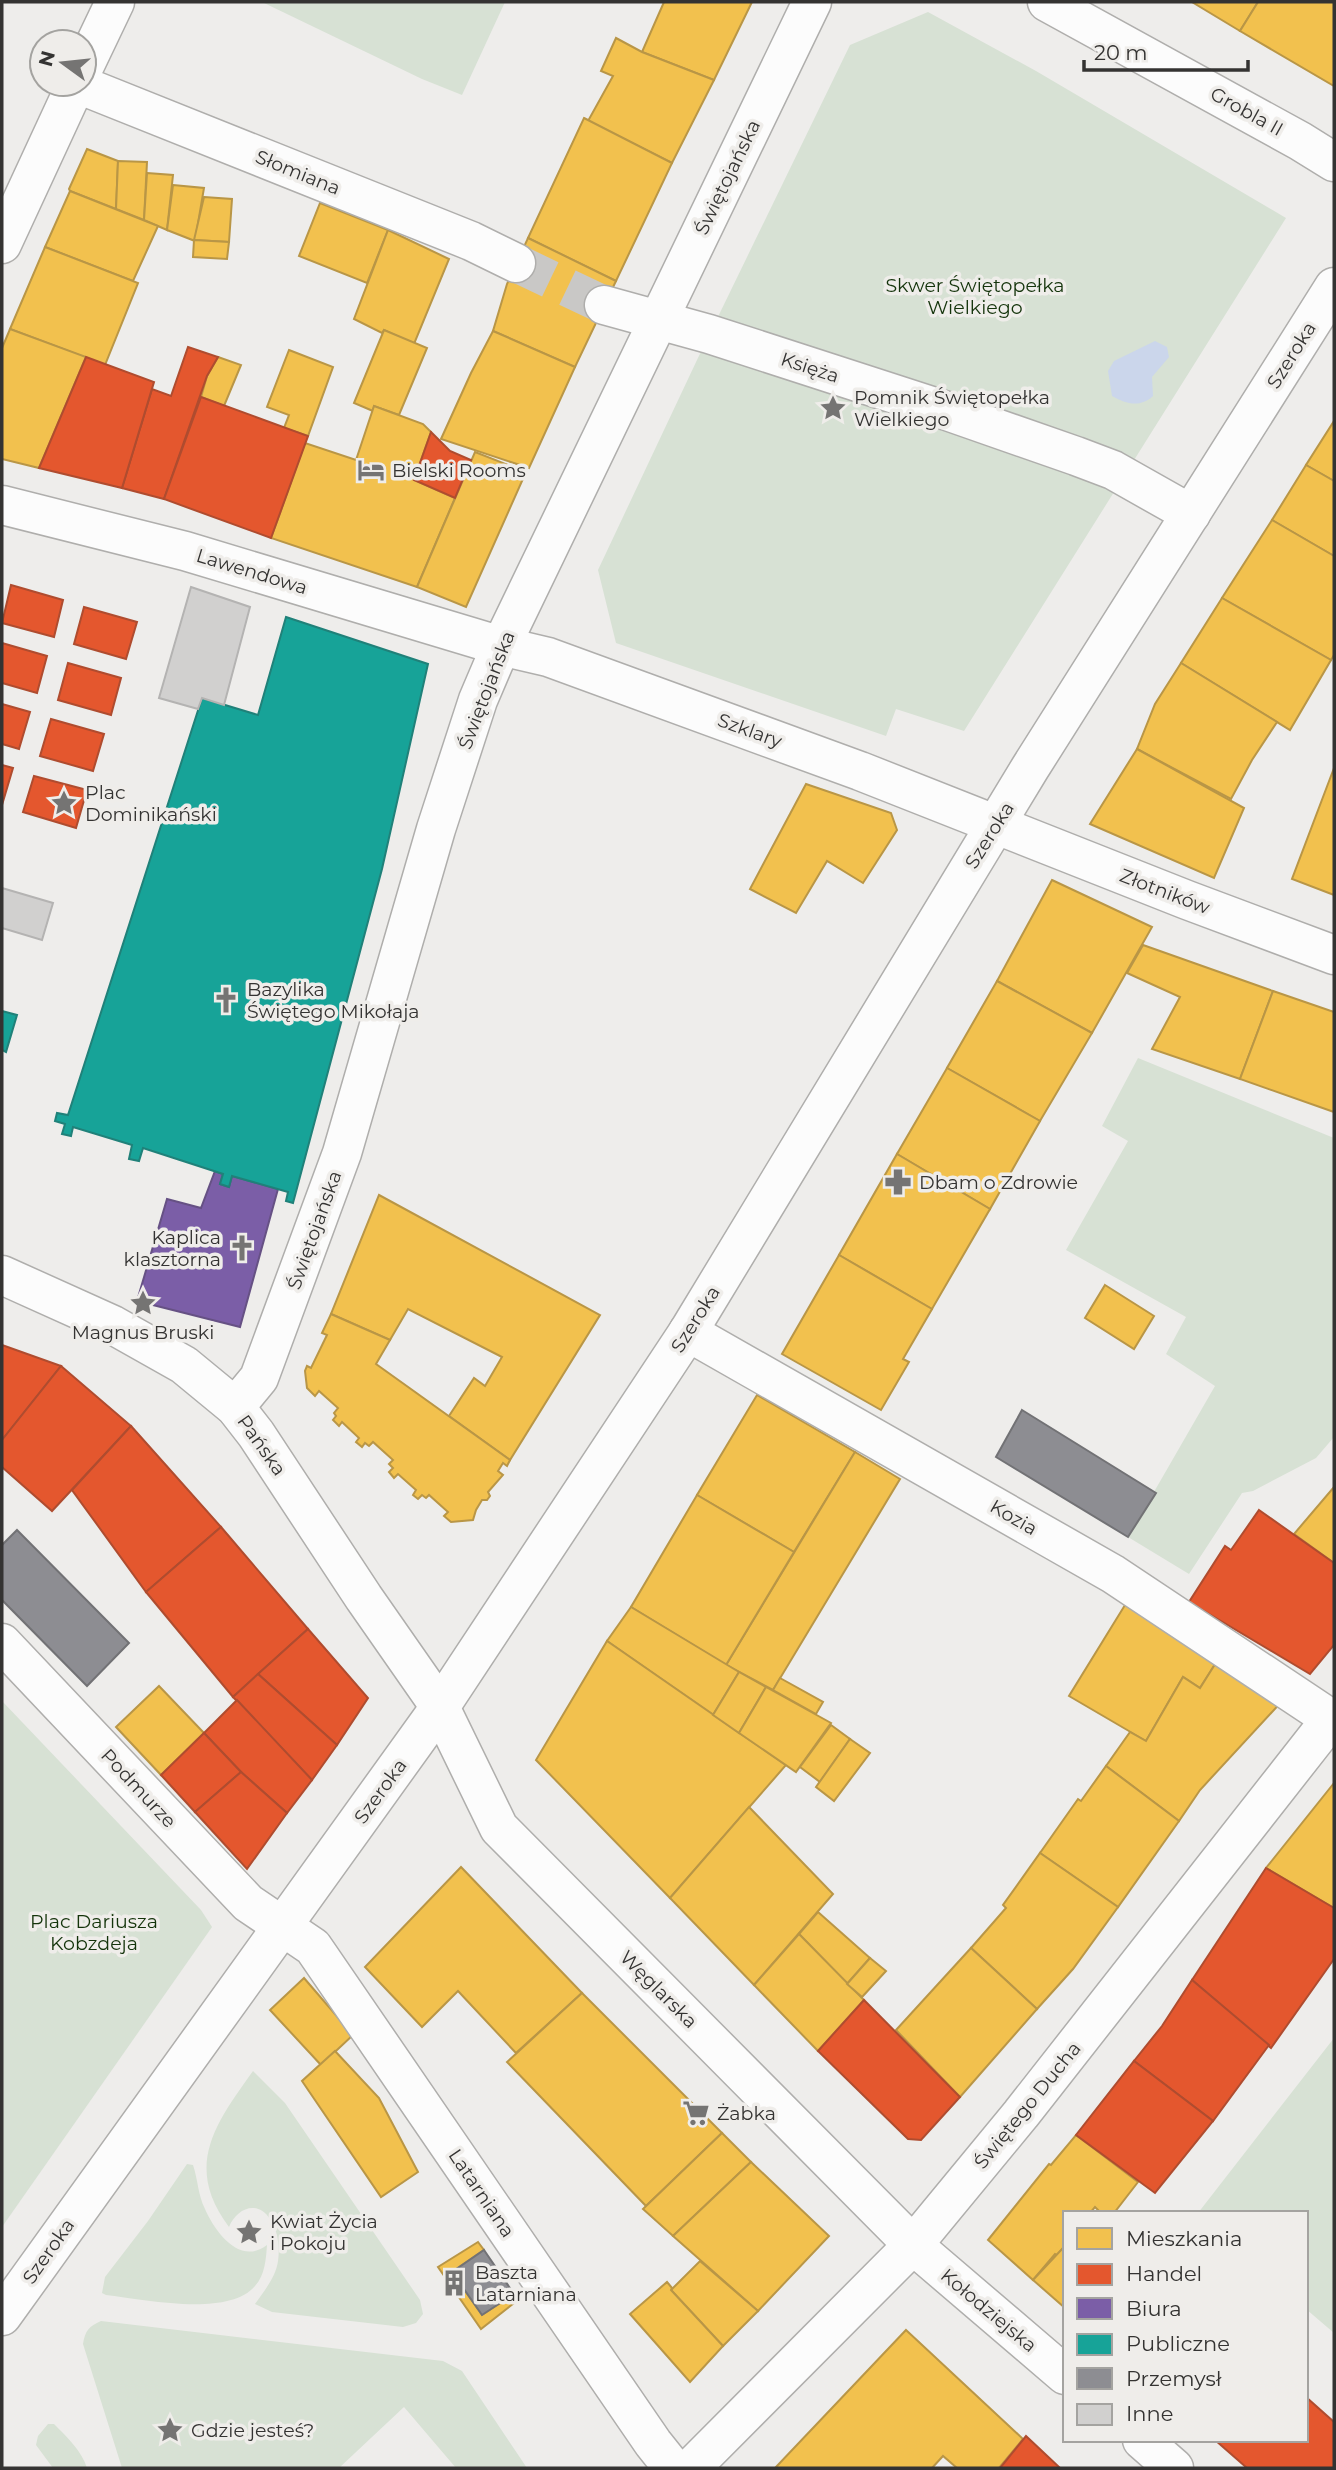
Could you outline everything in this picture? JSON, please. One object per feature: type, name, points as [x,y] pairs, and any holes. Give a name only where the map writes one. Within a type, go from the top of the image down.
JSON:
[{"type":"street","points":[[98,38],[115,2]]},
{"type":"street","name":"Świętojańska","points":[[235,1407],[259,1378],[342,1153],[436,829],[478,700],[501,646],[812,2]]},
{"type":"street","name":"Grobla II","points":[[1048,2],[1334,162]]},
{"type":"street","name":"Słomiana","points":[[98,92],[471,241],[516,263]]},
{"type":"street","points":[[2,244],[70,98]]},
{"type":"street","name":"Szeroka","points":[[2,2316],[440,1707],[688,1332],[996,824],[1334,287]]},
{"type":"street","points":[[604,305],[658,320]]},
{"type":"street","name":"Księża","points":[[658,320],[947,411],[1076,456],[1113,470],[1191,514]]},
{"type":"street","name":"Lawendowa","points":[[2,505],[185,551],[501,646]]},
{"type":"street","name":"Szklary","points":[[501,646],[548,657],[860,771],[996,824]]},
{"type":"street","name":"Złotników","points":[[996,824],[1334,955]]},
{"type":"street","name":"Pańska","points":[[2,1275],[113,1325],[184,1365],[235,1407],[257,1434],[364,1598],[440,1707]]},
{"type":"street","name":"Kozia","points":[[688,1332],[1113,1574],[1333,1718]]},
{"type":"street","name":"Podmurze","points":[[2,1643],[248,1903],[283,1926]]},
{"type":"street","name":"Węglarska","points":[[440,1707],[499,1828],[913,2245]]},
{"type":"street","name":"Świętego Ducha","points":[[691,2468],[913,2245],[1021,2114],[1333,1718]]},
{"type":"street","name":"Latarniana","points":[[283,1926],[313,1947],[653,2443],[674,2468]]},
{"type":"street","name":"Kołodziejska","points":[[913,2245],[1063,2373]]},
{"type":"street","points":[[1144,2442],[1174,2468]]},
{"type":"green space","points":[[262,2],[505,2],[462,95],[422,79]]},
{"type":"green space","name":"Skwer Świętopełka Wielkiego","points":[[928,12],[1036,71],[1286,218],[964,731],[896,709],[886,736],[616,643],[598,570],[850,45]]},
{"type":"green space","points":[[1138,1058],[1334,1138],[1334,1437],[1316,1458],[1253,1491],[1242,1493],[1189,1574],[1128,1537],[1215,1386],[1166,1354],[1186,1317],[1066,1250],[1128,1141],[1102,1126]]},
{"type":"green space","name":"Plac Dariusza Kobzdeja","points":[[2,1701],[201,1910],[212,1927],[2,2227]]},
{"type":"green space","points":[[1334,2038],[1334,2333],[1308,2311],[1308,2211],[1200,2211]]},
{"type":"green space","points":[[253,2071],[285,2103],[420,2300],[423,2314],[416,2323],[403,2327],[272,2312],[255,2304],[277,2267],[279,2256],[275,2228],[265,2213],[253,2208],[242,2211],[229,2227],[215,2205],[208,2184],[207,2165],[217,2127]]},
{"type":"green space","points":[[187,2164],[193,2165],[203,2204],[222,2236],[238,2249],[247,2251],[267,2245],[264,2267],[258,2282],[242,2296],[206,2304],[162,2302],[102,2293],[105,2277]]},
{"type":"green space","points":[[101,2321],[443,2361],[462,2371],[527,2468],[456,2468],[404,2407],[339,2468],[122,2468],[83,2344],[88,2330]]},
{"type":"green space","points":[[48,2424],[54,2424],[68,2439],[87,2468],[53,2468],[36,2445],[38,2436]]},
{"type":"water","points":[[1155,341],[1167,347],[1169,357],[1152,377],[1153,396],[1133,404],[1112,396],[1108,371],[1114,361]]},
{"type":"building: Mieszkania","points":[[664,2],[752,2],[714,80],[642,52]]},
{"type":"building: Mieszkania","points":[[1192,2],[1258,2],[1240,31]]},
{"type":"building: Mieszkania","points":[[1258,2],[1334,2],[1334,86],[1240,31]]},
{"type":"building: Mieszkania","points":[[616,38],[642,52],[714,80],[672,163],[588,121],[613,76],[601,71]]},
{"type":"building: Mieszkania","points":[[584,118],[672,163],[616,281],[528,238]]},
{"type":"building: Mieszkania","points":[[87,149],[118,161],[116,209],[69,189]]},
{"type":"building: Mieszkania","points":[[118,161],[147,162],[144,220],[116,209]]},
{"type":"building: Mieszkania","points":[[147,173],[173,175],[167,230],[144,220]]},
{"type":"building: Mieszkania","points":[[173,185],[204,188],[195,241],[167,230]]},
{"type":"building: Mieszkania","points":[[70,191],[158,226],[133,281],[45,247]]},
{"type":"building: Mieszkania","points":[[204,197],[232,199],[229,242],[194,240]]},
{"type":"building: Mieszkania","points":[[320,203],[388,230],[367,283],[299,256]]},
{"type":"building: Mieszkania","points":[[388,230],[449,259],[414,344],[384,330],[382,333],[354,319]]},
{"type":"building: Mieszkania","points":[[528,238],[616,281],[575,367],[493,331],[507,284]]},
{"type":"building: Mieszkania","points":[[194,240],[229,242],[227,259],[193,257]]},
{"type":"building: Mieszkania","points":[[45,247],[138,283],[105,365],[10,329]]},
{"type":"building: Mieszkania","points":[[10,329],[86,357],[39,468],[2,459],[2,348]]},
{"type":"building: Mieszkania","points":[[384,330],[427,348],[399,415],[374,406],[373,411],[354,403]]},
{"type":"building: Mieszkania","points":[[493,331],[575,367],[529,468],[441,439]]},
{"type":"building: Mieszkania","points":[[289,350],[333,367],[308,436],[284,428],[289,415],[267,407]]},
{"type":"building: Mieszkania","points":[[218,357],[241,365],[224,406],[201,397],[207,376]]},
{"type":"building: Mieszkania","points":[[374,406],[423,424],[431,432],[414,480],[455,498],[417,587],[271,538],[305,443],[356,460]]},
{"type":"building: Mieszkania","points":[[1334,421],[1334,481],[1306,465]]},
{"type":"building: Mieszkania","points":[[475,452],[526,472],[466,607],[417,587]]},
{"type":"building: Mieszkania","points":[[1306,465],[1334,481],[1334,556],[1272,520]]},
{"type":"building: Mieszkania","points":[[1272,520],[1334,556],[1334,655],[1331,660],[1222,598]]},
{"type":"building: Mieszkania","points":[[1222,598],[1331,660],[1290,730],[1181,663]]},
{"type":"building: Mieszkania","points":[[1181,663],[1277,722],[1231,799],[1137,749],[1155,704]]},
{"type":"building: Mieszkania","points":[[1137,749],[1244,808],[1214,878],[1090,824]]},
{"type":"building: Mieszkania","points":[[1334,768],[1334,895],[1292,879]]},
{"type":"building: Mieszkania","points":[[806,784],[891,813],[897,830],[863,883],[827,861],[796,913],[750,889]]},
{"type":"building: Mieszkania","points":[[1052,880],[1152,927],[1092,1033],[997,981]]},
{"type":"building: Mieszkania","points":[[1143,945],[1273,991],[1240,1079],[1152,1049],[1180,997],[1127,973]]},
{"type":"building: Mieszkania","points":[[997,981],[1092,1033],[1040,1121],[947,1068]]},
{"type":"building: Mieszkania","points":[[1273,991],[1334,1012],[1334,1112],[1240,1079]]},
{"type":"building: Mieszkania","points":[[947,1068],[1040,1121],[990,1209],[897,1154]]},
{"type":"building: Mieszkania","points":[[897,1154],[990,1209],[932,1309],[839,1255]]},
{"type":"building: Mieszkania","points":[[379,1195],[600,1315],[510,1460],[449,1416],[474,1378],[485,1386],[502,1357],[408,1309],[390,1340],[331,1314]]},
{"type":"building: Mieszkania","points":[[839,1255],[932,1309],[903,1359],[909,1362],[881,1410],[782,1354]]},
{"type":"building: Mieszkania","points":[[1105,1285],[1154,1316],[1134,1349],[1085,1318]]},
{"type":"building: Mieszkania","points":[[331,1314],[390,1340],[376,1364],[510,1460],[507,1466],[503,1463],[498,1471],[503,1475],[488,1492],[490,1496],[487,1500],[482,1500],[473,1520],[451,1522],[444,1516],[448,1512],[429,1495],[426,1498],[422,1495],[418,1499],[413,1495],[416,1490],[398,1474],[394,1478],[389,1472],[393,1468],[389,1464],[393,1460],[373,1442],[369,1446],[365,1443],[362,1447],[356,1442],[359,1438],[342,1422],[339,1426],[333,1420],[338,1408],[319,1391],[315,1396],[307,1388],[305,1371],[307,1366],[311,1368],[327,1335],[322,1333]]},
{"type":"building: Mieszkania","points":[[757,1395],[855,1452],[794,1552],[697,1495]]},
{"type":"building: Mieszkania","points":[[855,1452],[900,1479],[773,1690],[726,1665]]},
{"type":"building: Mieszkania","points":[[1334,1487],[1334,1563],[1294,1534]]},
{"type":"building: Mieszkania","points":[[697,1495],[794,1552],[726,1665],[631,1607]]},
{"type":"building: Mieszkania","points":[[1125,1605],[1219,1658],[1200,1688],[1183,1677],[1146,1741],[1069,1696]]},
{"type":"building: Mieszkania","points":[[631,1607],[739,1672],[713,1715],[607,1641]]},
{"type":"building: Mieszkania","points":[[607,1641],[786,1765],[670,1898],[536,1760]]},
{"type":"building: Mieszkania","points":[[1219,1658],[1284,1699],[1200,1790],[1179,1821],[1106,1766],[1130,1732],[1146,1741],[1183,1677],[1200,1688]]},
{"type":"building: Mieszkania","points":[[739,1672],[766,1687],[739,1733],[713,1715]]},
{"type":"building: Mieszkania","points":[[780,1678],[823,1702],[816,1714],[773,1690]]},
{"type":"building: Mieszkania","points":[[159,1686],[204,1733],[161,1775],[116,1727]]},
{"type":"building: Mieszkania","points":[[766,1687],[831,1723],[796,1772],[739,1733]]},
{"type":"building: Mieszkania","points":[[831,1725],[850,1739],[820,1782],[800,1767]]},
{"type":"building: Mieszkania","points":[[850,1739],[870,1753],[834,1801],[816,1787]]},
{"type":"building: Mieszkania","points":[[1106,1766],[1179,1821],[1118,1907],[1040,1853],[1078,1799],[1081,1801]]},
{"type":"building: Mieszkania","points":[[1334,1783],[1334,1908],[1266,1868]]},
{"type":"building: Mieszkania","points":[[749,1807],[833,1894],[754,1985],[670,1898]]},
{"type":"building: Mieszkania","points":[[1040,1853],[1118,1907],[1073,1969],[1037,2009],[971,1948],[1006,1908],[1003,1905]]},
{"type":"building: Mieszkania","points":[[461,1867],[582,1993],[516,2053],[458,1991],[422,2027],[365,1967]]},
{"type":"building: Mieszkania","points":[[818,1912],[870,1958],[847,1984],[799,1934]]},
{"type":"building: Mieszkania","points":[[799,1934],[864,2000],[818,2051],[754,1985]]},
{"type":"building: Mieszkania","points":[[971,1948],[1037,2009],[960,2097],[896,2030]]},
{"type":"building: Mieszkania","points":[[870,1958],[886,1971],[862,1997],[847,1984]]},
{"type":"building: Mieszkania","points":[[304,1978],[353,2035],[321,2065],[270,2010]]},
{"type":"building: Mieszkania","points":[[582,1993],[722,2133],[646,2206],[507,2062]]},
{"type":"building: Mieszkania","points":[[335,2051],[379,2098],[418,2172],[381,2197],[302,2081]]},
{"type":"building: Mieszkania","points":[[722,2133],[751,2162],[673,2236],[643,2209]]},
{"type":"building: Mieszkania","points":[[1076,2135],[1138,2182],[1116,2211],[1099,2211],[1095,2207],[1092,2211],[1063,2211],[1063,2248],[1033,2280],[988,2240],[1049,2164],[1051,2165]]},
{"type":"building: Mieszkania","points":[[751,2162],[829,2236],[758,2311],[673,2236]]},
{"type":"building: Mieszkania","name":"Baszta Latarniana","points":[[478,2242],[484,2250],[452,2272],[482,2315],[514,2294],[518,2300],[481,2329],[438,2267]]},
{"type":"building: Mieszkania","points":[[1063,2248],[1063,2306],[1033,2280]]},
{"type":"building: Mieszkania","points":[[700,2261],[758,2311],[723,2346],[671,2290]]},
{"type":"building: Mieszkania","points":[[667,2282],[671,2290],[723,2346],[690,2382],[630,2314]]},
{"type":"building: Mieszkania","points":[[906,2330],[1023,2439],[999,2468],[957,2468],[943,2456],[932,2468],[775,2468]]},
{"type":"building: Handel","points":[[188,347],[218,357],[207,376],[164,499],[122,488],[152,389],[171,396]]},
{"type":"building: Handel","points":[[86,357],[154,382],[122,488],[39,468]]},
{"type":"building: Handel","points":[[201,397],[308,436],[271,538],[164,499]]},
{"type":"building: Handel","points":[[431,432],[450,451],[471,460],[455,498],[414,480]]},
{"type":"building: Handel","points":[[11,585],[63,600],[54,637],[2,623]]},
{"type":"building: Handel","points":[[84,607],[137,622],[126,659],[74,644]]},
{"type":"building: Handel","points":[[2,643],[47,656],[37,693],[2,683]]},
{"type":"building: Handel","points":[[68,663],[121,678],[111,715],[58,700]]},
{"type":"building: Handel","points":[[2,704],[30,712],[19,749],[2,744]]},
{"type":"building: Handel","points":[[51,719],[104,734],[93,771],[40,756]]},
{"type":"building: Handel","points":[[2,765],[13,768],[2,805]]},
{"type":"building: Handel","points":[[34,776],[87,790],[76,828],[23,812]]},
{"type":"building: Handel","points":[[2,1345],[61,1366],[2,1440]]},
{"type":"building: Handel","points":[[61,1366],[131,1426],[52,1511],[2,1467],[2,1440]]},
{"type":"building: Handel","points":[[131,1426],[221,1527],[146,1592],[72,1490]]},
{"type":"building: Handel","points":[[1259,1510],[1334,1563],[1334,1645],[1310,1674],[1189,1602],[1225,1546],[1231,1550]]},
{"type":"building: Handel","points":[[221,1527],[308,1629],[233,1697],[146,1592]]},
{"type":"building: Handel","points":[[308,1629],[368,1698],[337,1745],[258,1674]]},
{"type":"building: Handel","points":[[258,1674],[337,1745],[312,1780],[233,1697]]},
{"type":"building: Handel","points":[[237,1700],[312,1780],[287,1813],[241,1772],[204,1733]]},
{"type":"building: Handel","points":[[204,1733],[241,1772],[195,1812],[161,1775]]},
{"type":"building: Handel","points":[[241,1772],[287,1813],[247,1869],[195,1812]]},
{"type":"building: Handel","points":[[1266,1868],[1334,1908],[1334,1959],[1271,2048],[1192,1980]]},
{"type":"building: Handel","points":[[1192,1980],[1269,2045],[1213,2121],[1134,2061],[1162,2026]]},
{"type":"building: Handel","points":[[864,2000],[960,2097],[921,2140],[908,2139],[818,2051]]},
{"type":"building: Handel","points":[[1134,2061],[1213,2121],[1155,2193],[1076,2135]]},
{"type":"building: Handel","points":[[1308,2399],[1334,2422],[1334,2468],[1247,2468],[1217,2442],[1308,2442]]},
{"type":"building: Handel","points":[[1026,2436],[1059,2467],[1000,2468]]},
{"type":"building: Biura","points":[[215,1171],[223,1174],[220,1184],[229,1187],[232,1176],[278,1189],[240,1327],[137,1301],[167,1199],[201,1208]]},
{"type":"building: Publiczne","name":"Bazylika Świętego Mikołaja","points":[[286,617],[428,664],[382,869],[293,1203],[286,1201],[288,1192],[232,1176],[229,1187],[220,1184],[223,1174],[143,1148],[139,1161],[129,1159],[132,1145],[73,1127],[71,1136],[62,1134],[65,1124],[55,1121],[57,1113],[68,1115],[202,698],[258,715]]},
{"type":"building: Publiczne","points":[[2,1011],[17,1015],[6,1052],[2,1050]]},
{"type":"building: Przemysł","points":[[1022,1410],[1156,1493],[1128,1537],[996,1457]]},
{"type":"building: Przemysł","points":[[17,1530],[129,1643],[87,1686],[2,1600],[2,1545]]},
{"type":"building: Przemysł","points":[[484,2250],[514,2294],[482,2315],[452,2272]]},
{"type":"building: Inne","points":[[191,587],[250,607],[224,705],[202,698],[198,709],[159,698]]},
{"type":"building: Inne","points":[[2,888],[53,903],[42,940],[2,928]]},
{"type":"tunnel","points":[[516,263],[604,305]]},
{"type":"place","name":"Pomnik Świętopełka Wielkiego","points":[[833,408]]},
{"type":"place","name":"Bielski Rooms","points":[[371,470]]},
{"type":"place","name":"Plac Dominikański","points":[[64,803]]},
{"type":"place","name":"Bazylika Świętego Mikołaja","points":[[226,1000]]},
{"type":"place","name":"Dbam o Zdrowie","points":[[898,1182]]},
{"type":"place","name":"Kaplica klasztorna","points":[[242,1248]]},
{"type":"place","name":"Magnus Bruski","points":[[143,1303]]},
{"type":"place","name":"Żabka","points":[[696,2113]]},
{"type":"place","name":"Kwiat Życia i Pokoju","points":[[249,2232]]},
{"type":"place","name":"Baszta Latarniana","points":[[454,2283]]},
{"type":"place","name":"Gdzie jesteś?","points":[[170,2430]]}]
